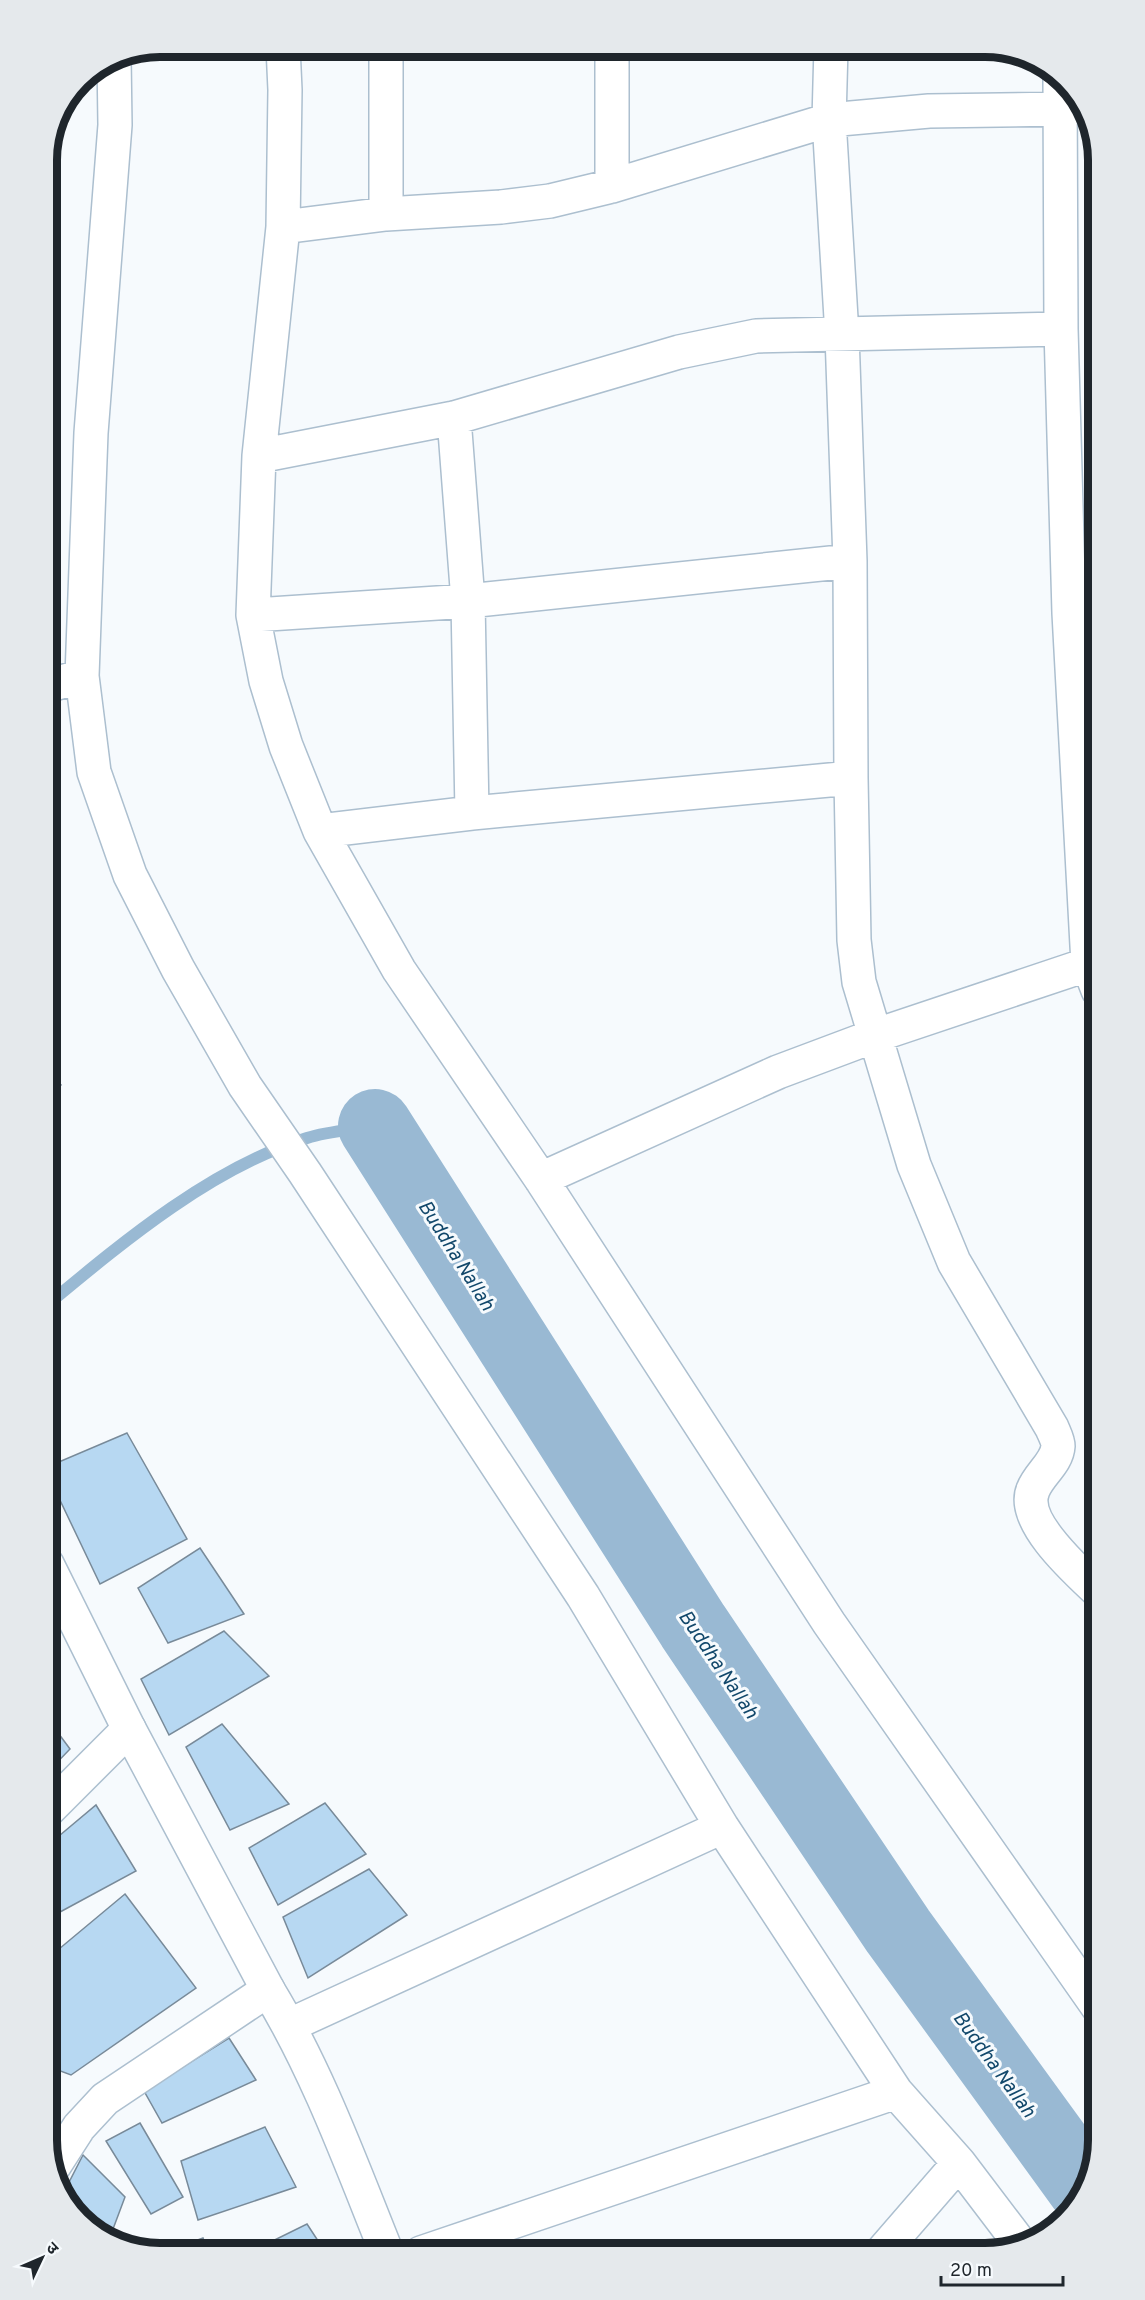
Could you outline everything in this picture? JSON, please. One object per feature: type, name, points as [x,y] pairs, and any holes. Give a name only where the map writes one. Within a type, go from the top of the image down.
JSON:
[{"type":"street","points":[[284,57],[283,227],[259,456],[253,615],[266,681],[286,746],[320,831],[399,970],[541,1179],[829,1623],[1088,1993]]},
{"type":"street","points":[[386,57],[386,214]]},
{"type":"street","points":[[612,57],[612,186]]},
{"type":"street","points":[[831,57],[829,120],[842,335],[850,561],[854,940],[860,982],[874,1036],[914,1165],[954,1262],[1052,1428],[1058,1445],[1053,1461],[1041,1475],[1032,1491],[1030,1506],[1047,1537],[1088,1581]]},
{"type":"street","points":[[114,68],[115,125],[91,433],[82,676],[94,772],[130,875],[178,969],[245,1086],[305,1173],[583,1596],[722,1827],[896,2092],[959,2163],[1016,2238]]},
{"type":"street","points":[[283,227],[386,214],[501,207],[550,201],[612,186],[829,120],[929,111],[1060,93],[1061,329],[1070,613],[1088,871]]},
{"type":"street","points":[[259,456],[454,418],[679,352],[756,336],[1061,329]]},
{"type":"street","points":[[454,418],[468,601],[472,813]]},
{"type":"street","points":[[253,615],[468,601],[850,561]]},
{"type":"street","points":[[57,683],[82,676]]},
{"type":"street","points":[[320,831],[472,813],[851,778]]},
{"type":"street","points":[[541,1179],[778,1072],[874,1036],[1088,974]]},
{"type":"street","points":[[57,1586],[129,1729],[268,1989],[290,2025],[350,2160],[383,2243]]},
{"type":"street","points":[[57,1800],[129,1729]]},
{"type":"street","points":[[290,2025],[722,1827]]},
{"type":"street","points":[[59,2158],[79,2127],[105,2099],[268,1989]]},
{"type":"street","points":[[451,2243],[896,2092]]},
{"type":"street","points":[[890,2243],[959,2163]]},
{"type":"building","points":[[127,1433],[187,1539],[100,1584],[57,1494],[57,1463]]},
{"type":"building","points":[[200,1548],[244,1614],[168,1643],[138,1588]]},
{"type":"building","points":[[224,1631],[269,1676],[169,1735],[141,1679]]},
{"type":"building","points":[[222,1724],[289,1804],[230,1830],[186,1747]]},
{"type":"building","points":[[57,1731],[70,1749],[57,1763]]},
{"type":"building","points":[[325,1803],[366,1854],[278,1905],[249,1848]]},
{"type":"building","points":[[96,1805],[136,1871],[60,1912],[57,1910],[57,1838]]},
{"type":"building","points":[[369,1869],[407,1915],[308,1978],[283,1917]]},
{"type":"building","points":[[125,1894],[196,1988],[71,2075],[57,2070],[57,1951]]},
{"type":"building","points":[[229,2038],[256,2080],[162,2123],[144,2091]]},
{"type":"building","points":[[140,2123],[183,2197],[151,2214],[106,2141]]},
{"type":"building","points":[[265,2127],[296,2187],[198,2220],[181,2161]]},
{"type":"building","points":[[83,2155],[125,2197],[112,2231],[87,2213],[78,2203],[68,2185]]},
{"type":"building","points":[[307,2224],[319,2243],[268,2243]]},
{"type":"building","points":[[203,2238],[205,2243],[190,2243]]},
{"type":"waterway","points":[[57,1297],[169,1209],[237,1168],[271,1151],[307,1138],[375,1126]]},
{"type":"waterway","name":"Buddha Nallah","points":[[375,1126],[693,1626],[898,1931],[1079,2180]]}]
